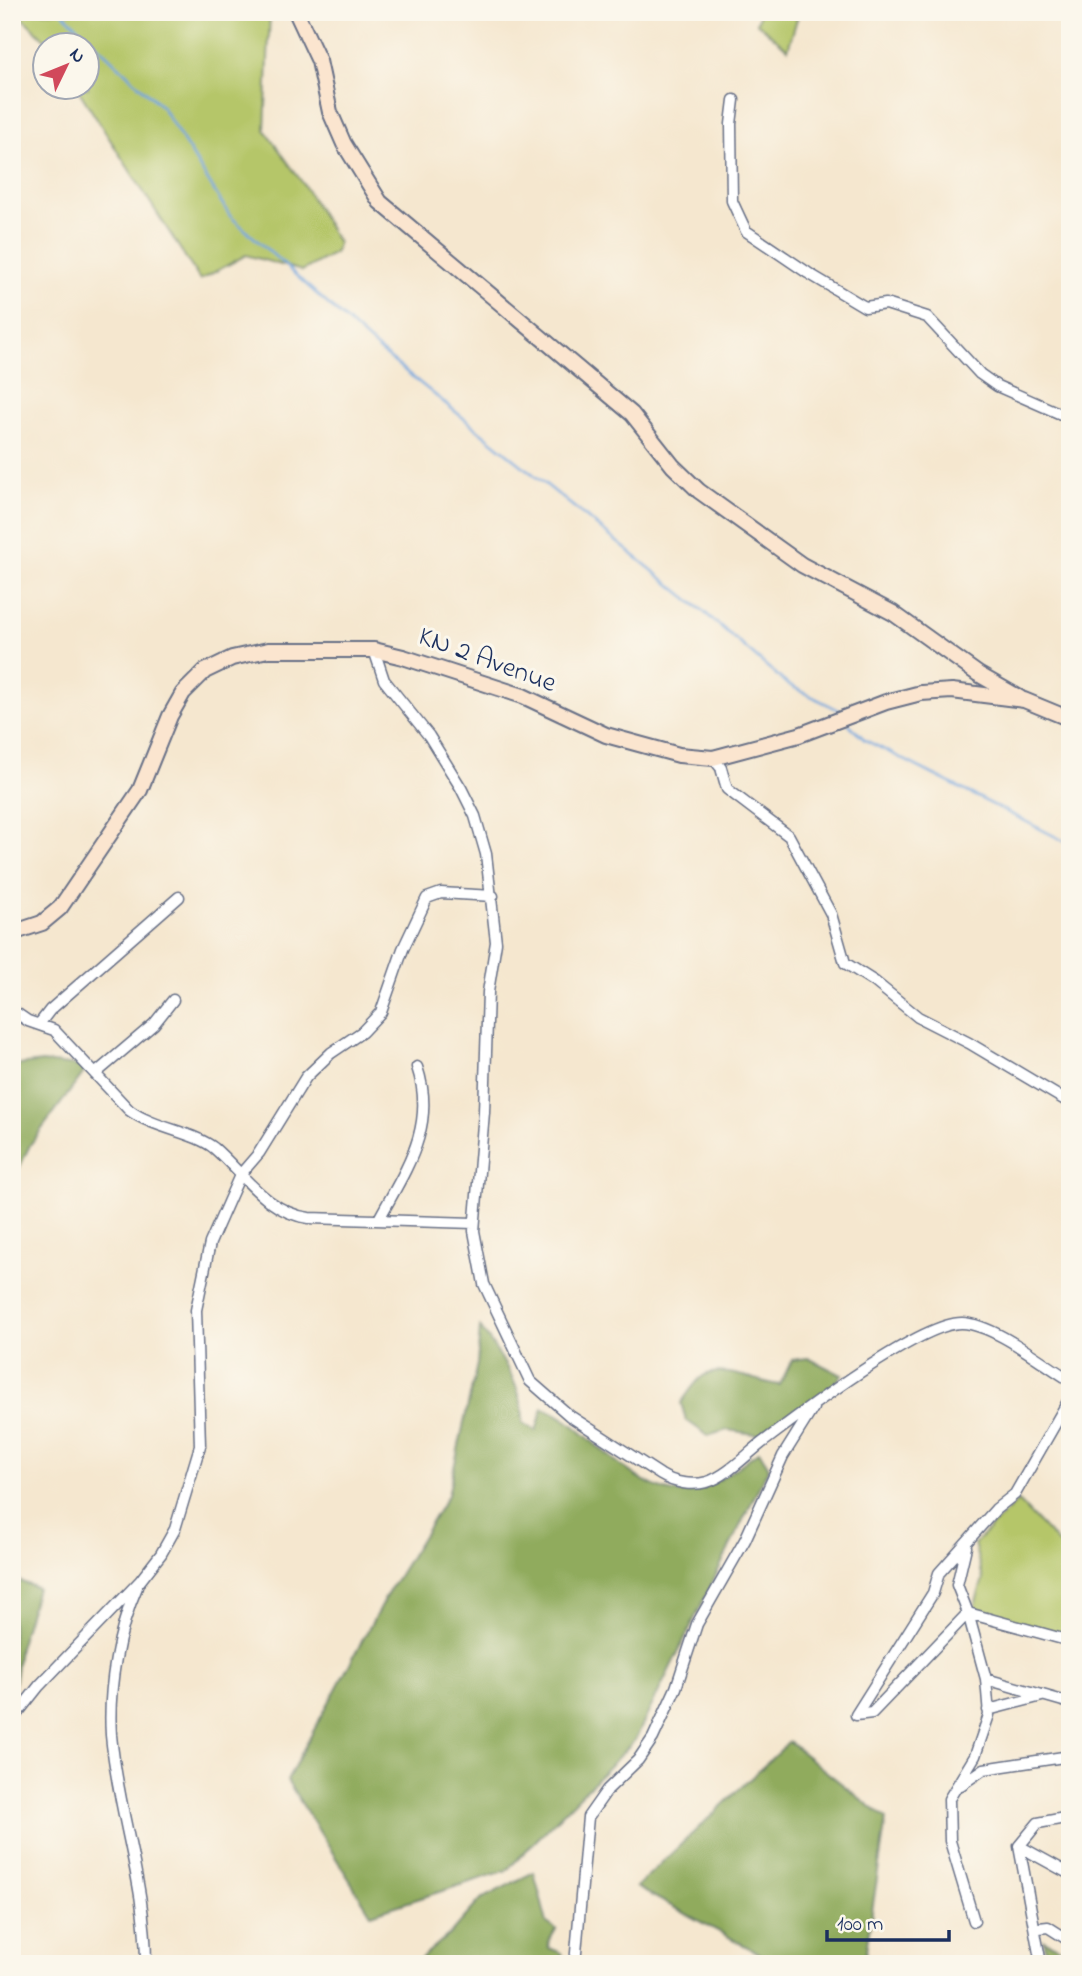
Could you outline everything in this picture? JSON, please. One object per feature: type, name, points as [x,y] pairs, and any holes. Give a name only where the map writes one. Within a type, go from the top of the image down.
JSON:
[{"type":"main road","points":[[296,12],[319,61],[330,112],[344,144],[380,202],[632,414],[673,466],[699,491],[793,560],[893,613],[978,674],[1024,700]]},
{"type":"main road","name":"KN 2 Avenue","points":[[12,933],[42,923],[77,886],[140,790],[170,716],[183,693],[205,671],[232,658],[268,650],[374,650],[430,664],[523,696],[606,735],[679,755],[713,758],[799,735],[886,702],[921,694],[952,691],[1024,700],[1070,719]]},
{"type":"street","points":[[734,100],[731,124],[732,201],[746,231],[865,307],[886,304],[927,317],[980,374],[997,386],[1070,418]]},
{"type":"street","points":[[374,650],[384,680],[429,736],[475,816],[486,854],[493,896],[496,942],[488,992],[474,1223],[484,1284],[530,1381],[570,1416],[668,1479],[690,1483],[710,1480],[924,1332],[962,1323],[982,1326],[1070,1380]]},
{"type":"street","points":[[713,758],[721,768],[727,789],[789,836],[831,915],[845,964],[849,968],[876,982],[918,1017],[969,1043],[1070,1103]]},
{"type":"street","points":[[12,1725],[16,1715],[38,1686],[140,1581],[161,1554],[175,1529],[200,1446],[197,1293],[210,1243],[240,1175],[259,1153],[306,1077],[331,1053],[362,1032],[381,1012],[403,949],[427,898],[441,893],[493,896]]},
{"type":"street","points":[[40,1023],[50,1010],[179,897]]},
{"type":"street","points":[[95,1074],[154,1024],[173,1000]]},
{"type":"street","points":[[12,1010],[28,1021],[54,1030],[141,1119],[208,1144],[260,1193],[293,1216],[474,1223]]},
{"type":"street","points":[[379,1219],[416,1151],[425,1091],[417,1067]]},
{"type":"street","points":[[968,1613],[872,1713],[856,1715],[933,1593],[939,1573],[996,1509],[1015,1494],[1070,1398]]},
{"type":"street","points":[[575,1964],[588,1818],[607,1790],[638,1760],[653,1738],[676,1688],[697,1624],[745,1541],[783,1456],[815,1405]]},
{"type":"street","points":[[967,1543],[957,1585],[968,1613],[986,1679],[988,1710],[975,1756],[949,1799],[950,1841],[974,1921]]},
{"type":"street","points":[[140,1581],[125,1615],[112,1692],[111,1734],[144,1908],[146,1964]]},
{"type":"street","points":[[968,1613],[1070,1641]]},
{"type":"street","points":[[986,1679],[1070,1703]]},
{"type":"street","points":[[988,1710],[1043,1695]]},
{"type":"street","points":[[957,1787],[984,1769],[1070,1756]]},
{"type":"street","points":[[1019,1846],[1038,1823],[1070,1817]]},
{"type":"street","points":[[1019,1846],[1070,1874]]},
{"type":"street","points":[[1019,1846],[1041,1964]]},
{"type":"street","points":[[1039,1928],[1048,1927],[1070,1941]]},
{"type":"green space","points":[[16,12],[270,12],[265,130],[304,185],[338,243],[335,253],[302,271],[246,255],[200,280],[86,102],[102,102],[102,32],[37,32]]},
{"type":"green space","points":[[760,12],[799,12],[788,49],[757,23]]},
{"type":"green space","points":[[12,1060],[19,1065],[42,1062],[88,1067],[30,1145],[12,1183]]},
{"type":"green space","points":[[480,1327],[503,1360],[515,1384],[520,1396],[523,1423],[536,1431],[543,1408],[551,1411],[639,1478],[651,1485],[677,1493],[690,1493],[707,1487],[759,1451],[769,1467],[635,1740],[507,1870],[371,1914],[287,1780],[389,1591],[448,1495],[477,1364]]},
{"type":"green space","points":[[808,1358],[842,1375],[827,1393],[791,1413],[761,1435],[727,1430],[708,1436],[686,1420],[681,1403],[703,1376],[730,1373],[780,1385],[792,1360]]},
{"type":"green space","points":[[1018,1501],[1070,1556],[1070,1639],[974,1608],[983,1579],[974,1544]]},
{"type":"green space","points":[[12,1578],[37,1588],[19,1648],[12,1705]]},
{"type":"green space","points":[[789,1742],[886,1819],[864,1964],[779,1964],[636,1887]]},
{"type":"green space","points":[[534,1872],[547,1923],[556,1929],[548,1943],[549,1948],[562,1953],[565,1964],[414,1964],[452,1932],[481,1899]]},
{"type":"green space","points":[[1044,1940],[1070,1953],[1070,1964],[1048,1964]]},
{"type":"waterway","points":[[62,12],[162,107],[230,216],[379,350],[704,612],[787,684],[841,711]]},
{"type":"waterway","points":[[849,724],[865,740],[1070,844]]}]
